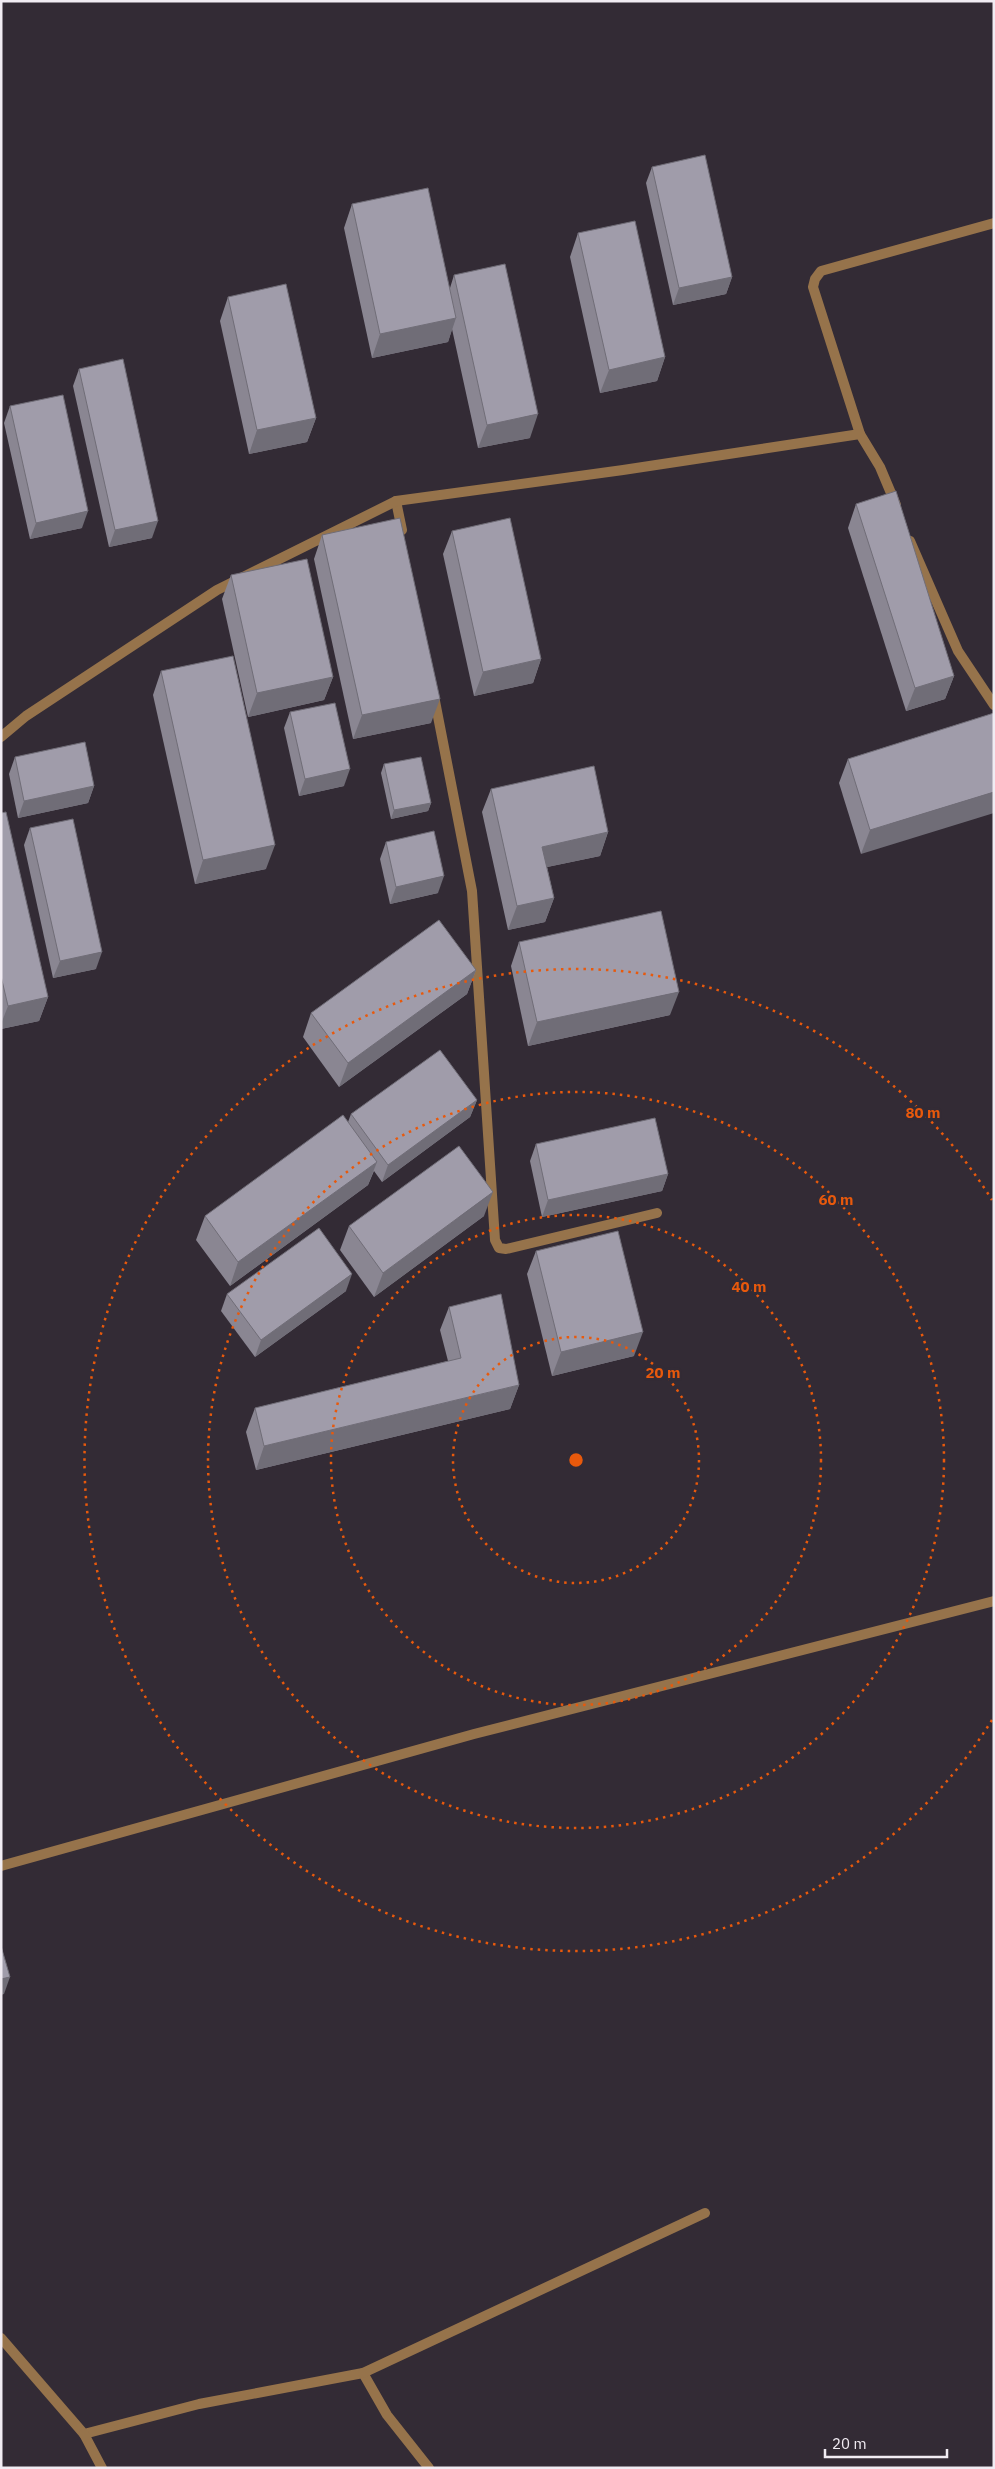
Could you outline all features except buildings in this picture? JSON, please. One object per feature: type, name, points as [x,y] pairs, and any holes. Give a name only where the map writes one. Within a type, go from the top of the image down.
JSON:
[{"type":"street","points":[[994,223],[822,271],[815,279],[813,287],[860,434],[880,467],[958,650],[994,705]]},
{"type":"street","points":[[1,737],[26,716],[217,590],[396,502],[860,434]]},
{"type":"street","points":[[396,502],[404,540]]},
{"type":"street","points":[[432,686],[472,891],[495,1240],[499,1248],[506,1249],[657,1212]]},
{"type":"street","points":[[1,1866],[474,1734],[994,1601]]},
{"type":"street","points":[[84,2434],[199,2404],[363,2373],[705,2213]]},
{"type":"street","points":[[1,2338],[84,2434],[102,2468]]},
{"type":"street","points":[[363,2373],[387,2415],[429,2468]]}]
